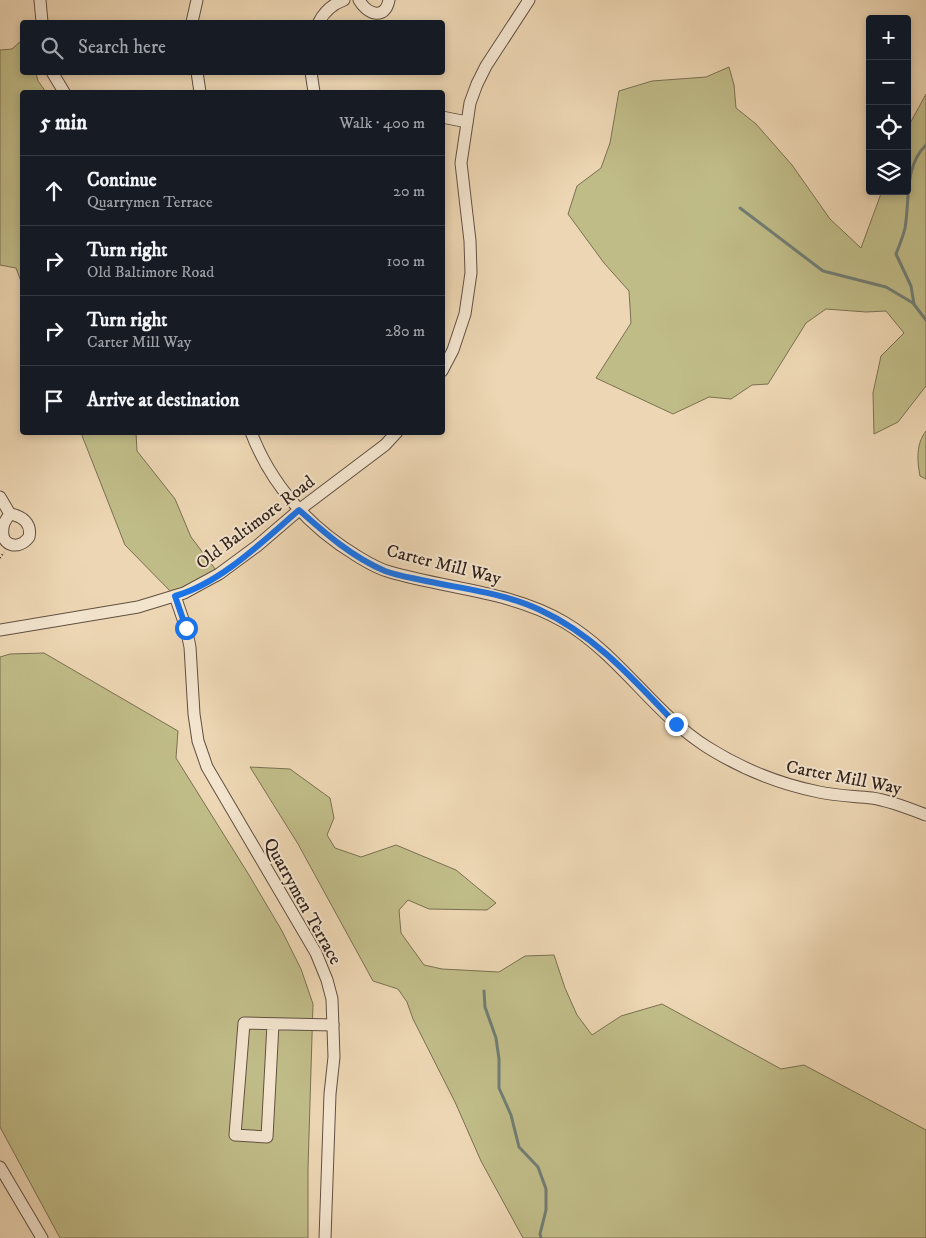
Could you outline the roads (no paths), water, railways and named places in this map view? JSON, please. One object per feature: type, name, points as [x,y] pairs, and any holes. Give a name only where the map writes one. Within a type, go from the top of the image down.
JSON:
[{"type":"street","points":[[40,0],[42,20]]},
{"type":"street","points":[[192,20],[197,0]]},
{"type":"street","points":[[319,20],[323,14],[338,2],[344,0]]},
{"type":"street","points":[[359,0],[366,10],[375,13],[384,10],[389,0]]},
{"type":"street","points":[[445,366],[453,350],[465,314],[471,273],[470,240],[461,163],[467,122],[473,97],[486,66],[529,0]]},
{"type":"street","points":[[54,75],[63,90]]},
{"type":"street","points":[[197,75],[200,90]]},
{"type":"street","points":[[312,75],[314,90]]},
{"type":"street","points":[[445,118],[467,122]]},
{"type":"street","name":"Carter Mill Way","points":[[252,435],[259,455],[299,510],[337,544],[367,562],[387,572],[507,597],[539,609],[565,623],[613,659],[676,724],[706,747],[770,780],[820,792],[873,798],[898,804],[926,815]]},
{"type":"street","name":"Old Baltimore Road","points":[[0,630],[138,607],[184,594],[219,574],[257,546],[299,510],[385,445],[394,435]]},
{"type":"street","points":[[0,497],[10,514]]},
{"type":"street","name":"Quarrymen Terrace","points":[[175,596],[186,628],[190,647],[194,714],[198,741],[207,767],[316,953],[327,980],[332,999],[334,1057],[330,1094],[325,1238]]},
{"type":"street","points":[[273,1024],[267,1137],[235,1135],[244,1023],[333,1025]]},
{"type":"street","points":[[0,1167],[42,1238]]},
{"type":"waterway","points":[[914,304],[911,286],[896,254],[905,228],[911,173],[919,153],[926,145]]},
{"type":"waterway","points":[[740,208],[823,271],[886,287],[913,303],[926,320]]},
{"type":"waterway","points":[[484,991],[485,1007],[496,1038],[499,1059],[499,1088],[511,1115],[519,1147],[538,1167],[546,1189],[546,1210],[540,1234],[541,1238]]}]
